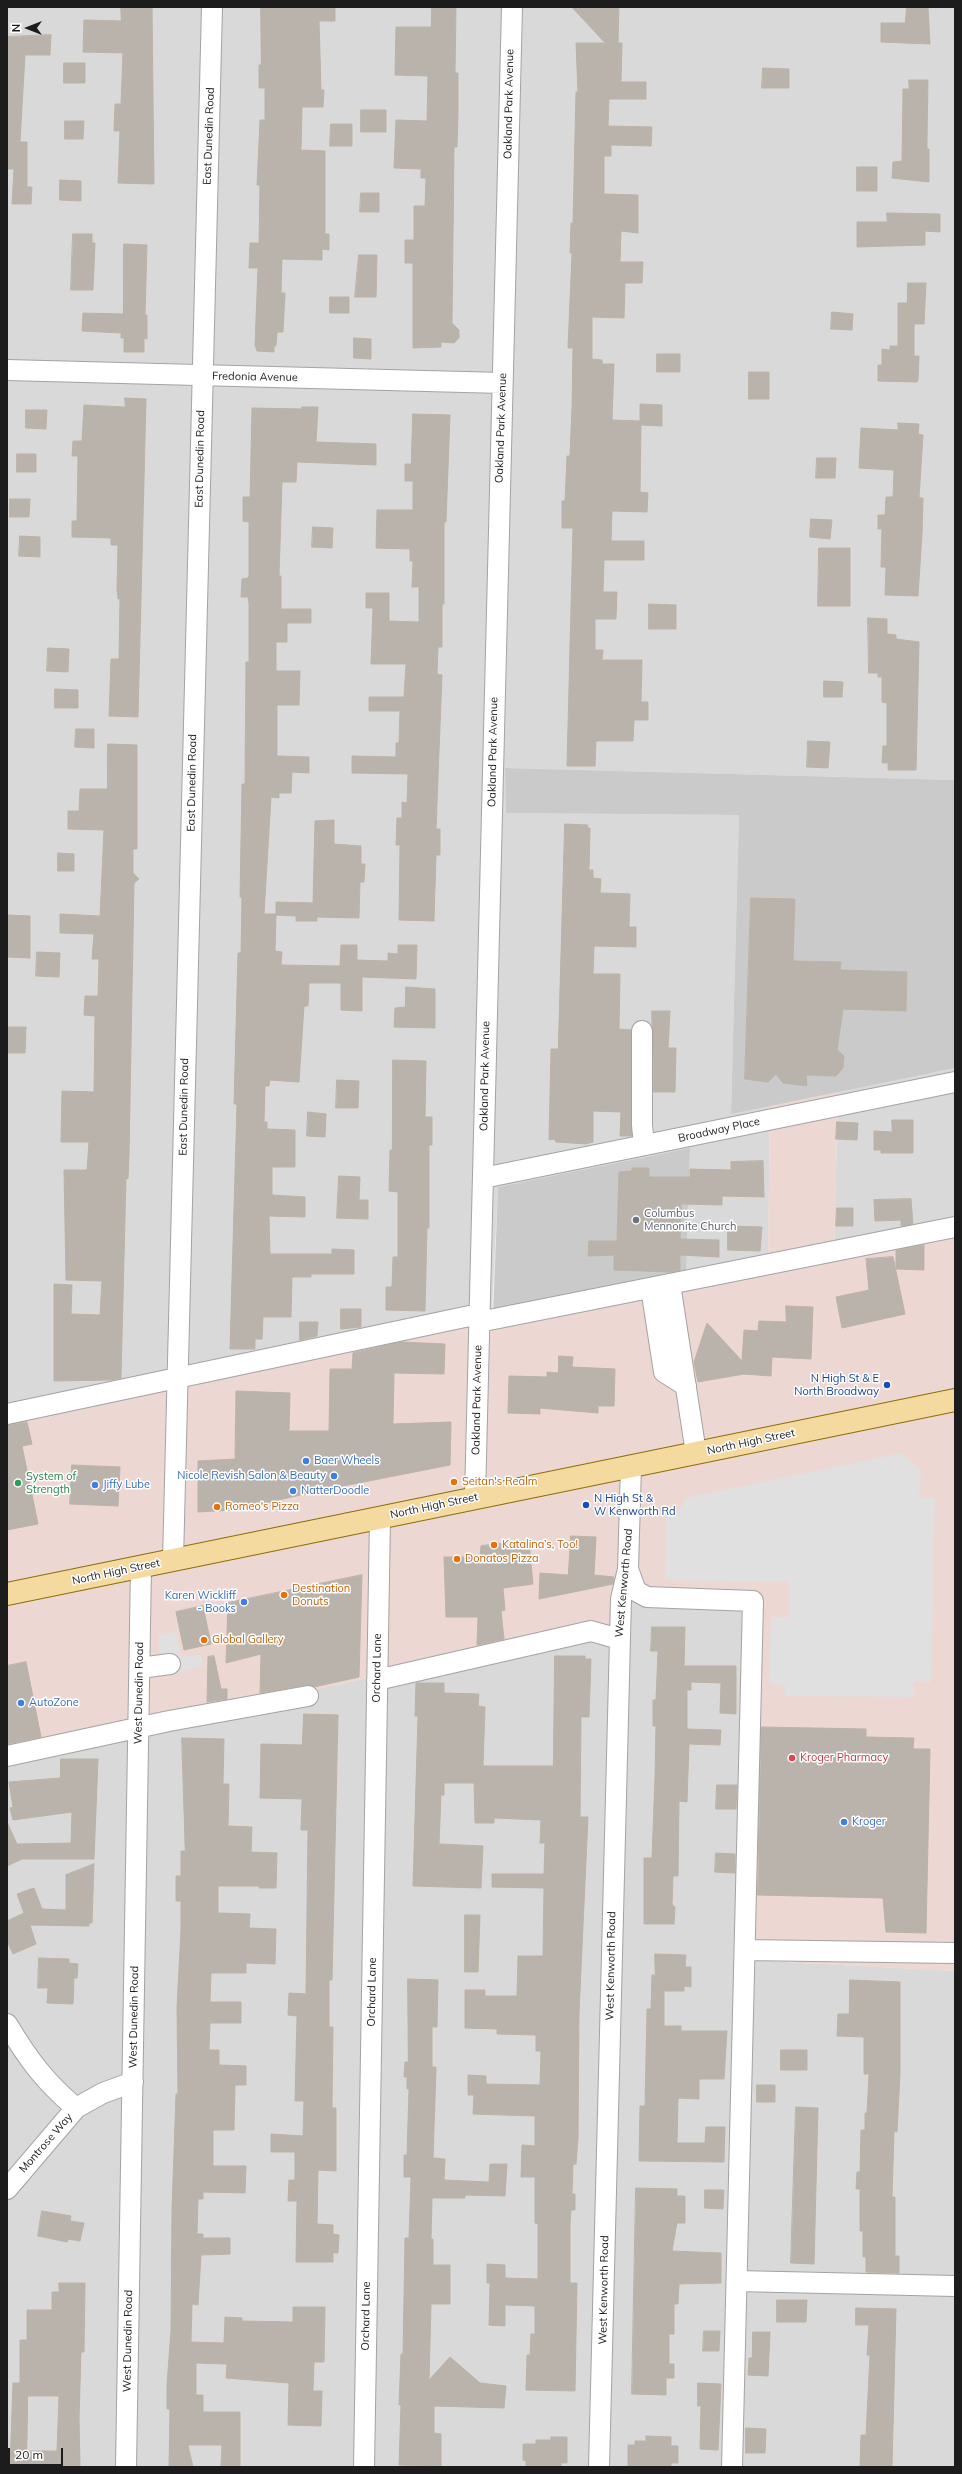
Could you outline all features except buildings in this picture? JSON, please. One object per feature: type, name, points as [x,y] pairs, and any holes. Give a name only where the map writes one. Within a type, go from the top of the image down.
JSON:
[{"type":"main road","name":"North High Street","points":[[7,1594],[380,1518],[475,1497],[955,1400]]},
{"type":"street","name":"East Dunedin Road","points":[[173,1560],[212,7]]},
{"type":"street","name":"Oakland Park Avenue","points":[[475,1497],[512,7]]},
{"type":"street","name":"Fredonia Avenue","points":[[7,370],[502,383]]},
{"type":"street","points":[[642,1031],[642,1125],[644,1145]]},
{"type":"street","name":"Broadway Place","points":[[483,1178],[955,1082]]},
{"type":"street","points":[[7,1414],[479,1318],[651,1288],[955,1227]]},
{"type":"street","points":[[670,1284],[696,1453]]},
{"type":"street","points":[[651,1288],[664,1372],[686,1386]]},
{"type":"street","name":"West Kenworth Road","points":[[599,2467],[619,1639],[621,1599],[628,1569],[631,1466]]},
{"type":"street","name":"Orchard Lane","points":[[364,2467],[380,1518]]},
{"type":"street","name":"West Dunedin Road","points":[[126,2467],[141,1566]]},
{"type":"street","points":[[628,1569],[636,1590],[647,1597],[754,1601],[732,2467]]},
{"type":"street","points":[[377,1680],[591,1631],[619,1639]]},
{"type":"street","points":[[140,1668],[170,1664]]},
{"type":"street","points":[[7,1756],[139,1729],[169,1721],[308,1696]]},
{"type":"street","points":[[745,1950],[955,1953]]},
{"type":"street","points":[[7,2024],[26,2055],[50,2086],[76,2108]]},
{"type":"street","name":"Montrose Way","points":[[7,2189],[76,2108],[103,2093],[133,2082]]},
{"type":"street","points":[[737,2281],[955,2286]]},
{"type":"shaded area","points":[[7,7],[955,7],[955,780],[505,768],[506,813],[739,815],[731,1113],[770,1105],[768,1263],[686,1279],[690,1148],[498,1187],[492,1306],[174,1379],[7,1414]]},
{"type":"shaded area","points":[[505,768],[955,780],[955,1068],[731,1114],[739,815],[506,813]]},
{"type":"shaded area","points":[[955,1068],[955,1224],[834,1253],[838,1091]]},
{"type":"shaded area","points":[[838,1091],[834,1253],[955,1224],[955,1971],[745,1960],[751,1598],[633,1595],[613,1623],[144,1728],[7,1756],[7,1414],[174,1379],[492,1306],[493,1316],[768,1263],[770,1105]]},
{"type":"shaded area","points":[[690,1148],[686,1279],[493,1317],[498,1187]]},
{"type":"shaded area","points":[[902,1453],[921,1471],[919,1498],[935,1498],[931,1682],[914,1682],[914,1697],[785,1696],[784,1685],[769,1684],[771,1617],[789,1617],[789,1582],[665,1580],[666,1513],[678,1512],[686,1498]]},
{"type":"shaded area","points":[[633,1595],[751,1598],[745,1960],[955,1971],[955,2467],[7,2467],[7,1756],[144,1728],[613,1623]]},
{"type":"shaded area","points":[[176,1632],[181,1657],[200,1654],[204,1666],[159,1676],[159,1635]]},
{"type":"place","name":"Columbus Mennonite Church","points":[[636,1220]]},
{"type":"place","name":"N High St & E North Broadway","points":[[887,1385]]},
{"type":"place","name":"Baer Wheels","points":[[306,1461]]},
{"type":"place","name":"Nicole Revish Salon & Beauty","points":[[334,1476]]},
{"type":"place","name":"Seitan's Realm","points":[[454,1482]]},
{"type":"place","name":"System of Strength","points":[[18,1483]]},
{"type":"place","name":"Jiffy Lube","points":[[95,1485]]},
{"type":"place","name":"NatterDoodle","points":[[293,1491]]},
{"type":"place","name":"N High St & W Kenworth Rd","points":[[586,1505]]},
{"type":"place","name":"Romeo's Pizza","points":[[217,1507]]},
{"type":"place","name":"Katalina’s, Too!","points":[[494,1545]]},
{"type":"place","name":"Donatos Pizza","points":[[457,1559]]},
{"type":"place","name":"Destination Donuts","points":[[284,1595]]},
{"type":"place","name":"Karen Wickliff - Books","points":[[244,1602]]},
{"type":"place","name":"Global Gallery","points":[[204,1640]]},
{"type":"place","name":"AutoZone","points":[[21,1703]]},
{"type":"place","name":"Kroger Pharmacy","points":[[792,1758]]},
{"type":"place","name":"Kroger","points":[[844,1822]]}]
